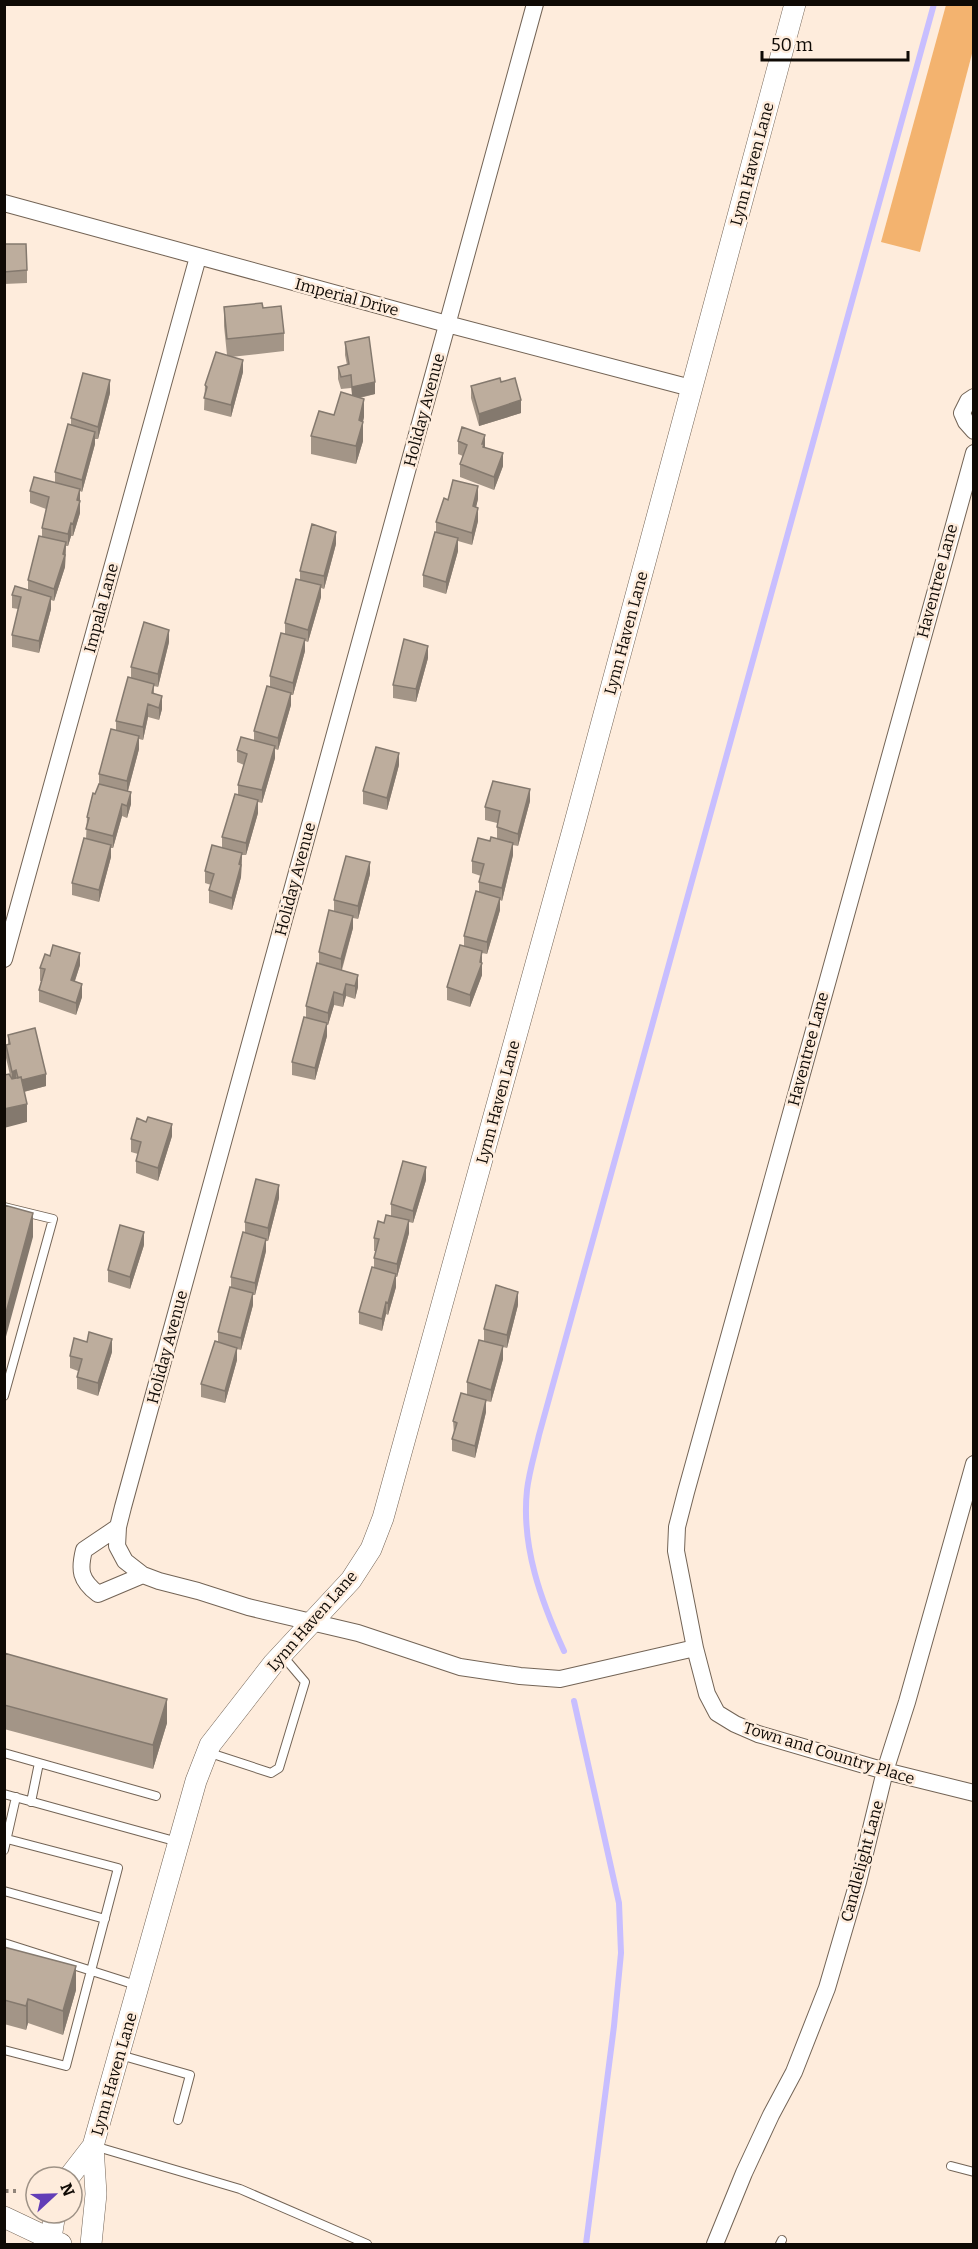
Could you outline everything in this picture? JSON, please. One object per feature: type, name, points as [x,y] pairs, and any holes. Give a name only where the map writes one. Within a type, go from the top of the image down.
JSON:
[{"type":"street","name":"Holiday Avenue","points":[[312,1622],[248,1607],[143,1575],[124,1561],[117,1546],[118,1527],[535,4]]},
{"type":"street","name":"Lynn Haven Lane","points":[[91,2244],[96,2194],[93,2146],[195,1781],[210,1744],[236,1709],[281,1655],[351,1580],[371,1549],[383,1518],[574,826],[795,4]]},
{"type":"street","name":"Imperial Drive","points":[[4,203],[691,388]]},
{"type":"street","name":"Impala Lane","points":[[4,959],[198,257]]},
{"type":"street","points":[[974,397],[968,401],[962,413],[974,431]]},
{"type":"street","name":"Haventree Lane","points":[[695,1648],[676,1551],[677,1527],[974,453]]},
{"type":"street","name":"Candlelight Lane","points":[[715,2244],[744,2173],[794,2072],[827,1988],[858,1882],[885,1771],[907,1702],[974,1464]]},
{"type":"street","points":[[118,1527],[84,1550],[80,1567],[87,1585],[98,1594],[143,1575]]},
{"type":"street","points":[[312,1622],[358,1633],[460,1667],[560,1679],[695,1648]]},
{"type":"street","name":"Town and Country Place","points":[[695,1648],[707,1694],[717,1713],[735,1724],[758,1734],[885,1771],[974,1793]]},
{"type":"street","name":"Lynn Haven Lane","points":[[78,2165],[93,2146]]},
{"type":"street","points":[[4,2217],[54,2242],[55,2225]]},
{"type":"lane","points":[[4,1207],[53,1219],[4,1396]]},
{"type":"lane","points":[[207,1752],[271,1773],[279,1768],[305,1682],[303,1677],[281,1655]]},
{"type":"lane","points":[[4,1753],[156,1796]]},
{"type":"lane","points":[[31,1802],[39,1763]]},
{"type":"lane","points":[[4,1794],[179,1842]]},
{"type":"lane","points":[[4,1850],[16,1797]]},
{"type":"lane","points":[[4,2050],[66,2066],[118,1868],[7,1839]]},
{"type":"lane","points":[[4,1891],[105,1919]]},
{"type":"lane","points":[[4,1943],[139,1986]]},
{"type":"lane","points":[[119,2055],[190,2075],[178,2120]]},
{"type":"lane","points":[[93,2146],[240,2189],[367,2244]]},
{"type":"lane","points":[[951,2166],[974,2172]]},
{"type":"path","points":[[4,2191],[16,2192]]},
{"type":"shaded area","points":[[946,5],[973,5],[973,50],[920,252],[881,242]]},
{"type":"building","points":[[4,242],[5,244],[26,244],[27,270],[4,272]]},
{"type":"building","points":[[262,303],[263,308],[281,306],[284,333],[227,339],[224,307]]},
{"type":"building","points":[[369,337],[375,382],[352,387],[351,375],[341,377],[338,367],[349,364],[345,342]]},
{"type":"building","points":[[216,352],[243,360],[231,405],[204,398],[207,387],[205,385]]},
{"type":"building","points":[[83,373],[110,380],[98,427],[71,418]]},
{"type":"building","points":[[500,378],[501,382],[515,378],[521,400],[479,414],[471,386]]},
{"type":"building","points":[[341,392],[364,399],[359,420],[363,422],[356,446],[311,436],[319,411],[334,415]]},
{"type":"building","points":[[68,424],[95,432],[82,480],[55,472]]},
{"type":"building","points":[[462,427],[485,435],[483,447],[503,453],[494,477],[460,464],[467,445],[458,441]]},
{"type":"building","points":[[34,477],[80,489],[77,500],[80,501],[68,534],[42,528],[49,497],[30,491]]},
{"type":"building","points":[[453,480],[478,486],[473,506],[478,508],[472,533],[436,522],[444,498],[448,500]]},
{"type":"building","points":[[312,524],[336,532],[324,576],[300,571]]},
{"type":"building","points":[[435,532],[458,538],[446,582],[423,575]]},
{"type":"building","points":[[39,536],[66,542],[63,554],[65,555],[54,589],[28,580]]},
{"type":"building","points":[[296,579],[321,585],[308,630],[285,623]]},
{"type":"building","points":[[15,586],[51,597],[39,641],[12,635],[21,597],[12,595]]},
{"type":"building","points":[[144,622],[169,630],[158,674],[131,667]]},
{"type":"building","points":[[281,633],[305,639],[293,683],[270,676]]},
{"type":"building","points":[[404,639],[428,646],[416,689],[393,685]]},
{"type":"building","points":[[128,677],[154,684],[152,693],[162,696],[159,708],[148,704],[143,727],[116,721]]},
{"type":"building","points":[[267,686],[291,693],[278,738],[254,731]]},
{"type":"building","points":[[111,729],[139,736],[127,781],[99,774]]},
{"type":"building","points":[[241,737],[275,746],[262,790],[238,785],[247,754],[237,750]]},
{"type":"building","points":[[376,747],[399,753],[387,798],[363,791]]},
{"type":"building","points":[[493,781],[530,789],[518,834],[497,827],[500,811],[485,807]]},
{"type":"building","points":[[99,784],[131,792],[127,806],[122,804],[113,836],[86,829],[93,793],[95,794]]},
{"type":"building","points":[[235,794],[258,800],[246,843],[222,837]]},
{"type":"building","points":[[491,837],[513,843],[502,888],[479,882],[484,864],[472,861],[478,838],[490,841]]},
{"type":"building","points":[[84,838],[111,845],[99,890],[72,883]]},
{"type":"building","points":[[212,845],[242,853],[232,898],[209,890],[214,874],[205,871]]},
{"type":"building","points":[[346,856],[370,862],[358,906],[334,900]]},
{"type":"building","points":[[476,891],[500,898],[487,942],[464,936]]},
{"type":"building","points":[[329,910],[353,916],[341,959],[319,952]]},
{"type":"building","points":[[53,945],[80,953],[71,980],[82,984],[76,1003],[39,990],[45,969],[40,968],[45,954],[50,956]]},
{"type":"building","points":[[460,945],[482,951],[480,962],[482,963],[470,995],[447,987]]},
{"type":"building","points":[[317,963],[358,975],[355,986],[346,984],[343,995],[334,992],[328,1013],[306,1006]]},
{"type":"building","points":[[304,1017],[327,1023],[315,1068],[292,1062]]},
{"type":"building","points":[[35,1028],[46,1074],[22,1080],[21,1077],[18,1078],[16,1070],[12,1072],[6,1045],[10,1044],[8,1035]]},
{"type":"building","points":[[9,1074],[12,1079],[21,1077],[27,1104],[4,1109],[4,1075]]},
{"type":"building","points":[[148,1117],[172,1124],[158,1168],[136,1161],[141,1142],[131,1139],[137,1118],[146,1122]]},
{"type":"building","points":[[403,1161],[426,1167],[413,1211],[391,1204]]},
{"type":"building","points":[[256,1179],[279,1185],[268,1228],[245,1222]]},
{"type":"building","points":[[4,1205],[33,1213],[4,1320]]},
{"type":"building","points":[[386,1215],[409,1220],[397,1264],[374,1258],[379,1239],[374,1238],[378,1221],[384,1223]]},
{"type":"building","points":[[120,1225],[144,1232],[130,1277],[108,1270]]},
{"type":"building","points":[[243,1232],[266,1239],[255,1283],[231,1277]]},
{"type":"building","points":[[372,1267],[396,1274],[382,1319],[359,1312]]},
{"type":"building","points":[[496,1285],[518,1292],[507,1335],[484,1329]]},
{"type":"building","points":[[230,1287],[253,1293],[241,1338],[218,1332]]},
{"type":"building","points":[[89,1332],[112,1339],[98,1383],[77,1377],[82,1359],[70,1356],[74,1338],[87,1342]]},
{"type":"building","points":[[479,1340],[503,1346],[491,1390],[467,1382]]},
{"type":"building","points":[[215,1341],[237,1348],[225,1391],[201,1384]]},
{"type":"building","points":[[461,1393],[486,1400],[475,1446],[452,1439],[457,1423],[453,1421]]},
{"type":"building","points":[[4,1653],[167,1699],[153,1745],[4,1705]]},
{"type":"building","points":[[4,1947],[76,1966],[63,2011],[28,1999],[26,2006],[4,2000]]},
{"type":"waterway","points":[[564,1651],[541,1593],[530,1552],[526,1511],[531,1469],[934,4]]},
{"type":"waterway","points":[[574,1701],[619,1903],[621,1953],[586,2244]]}]
